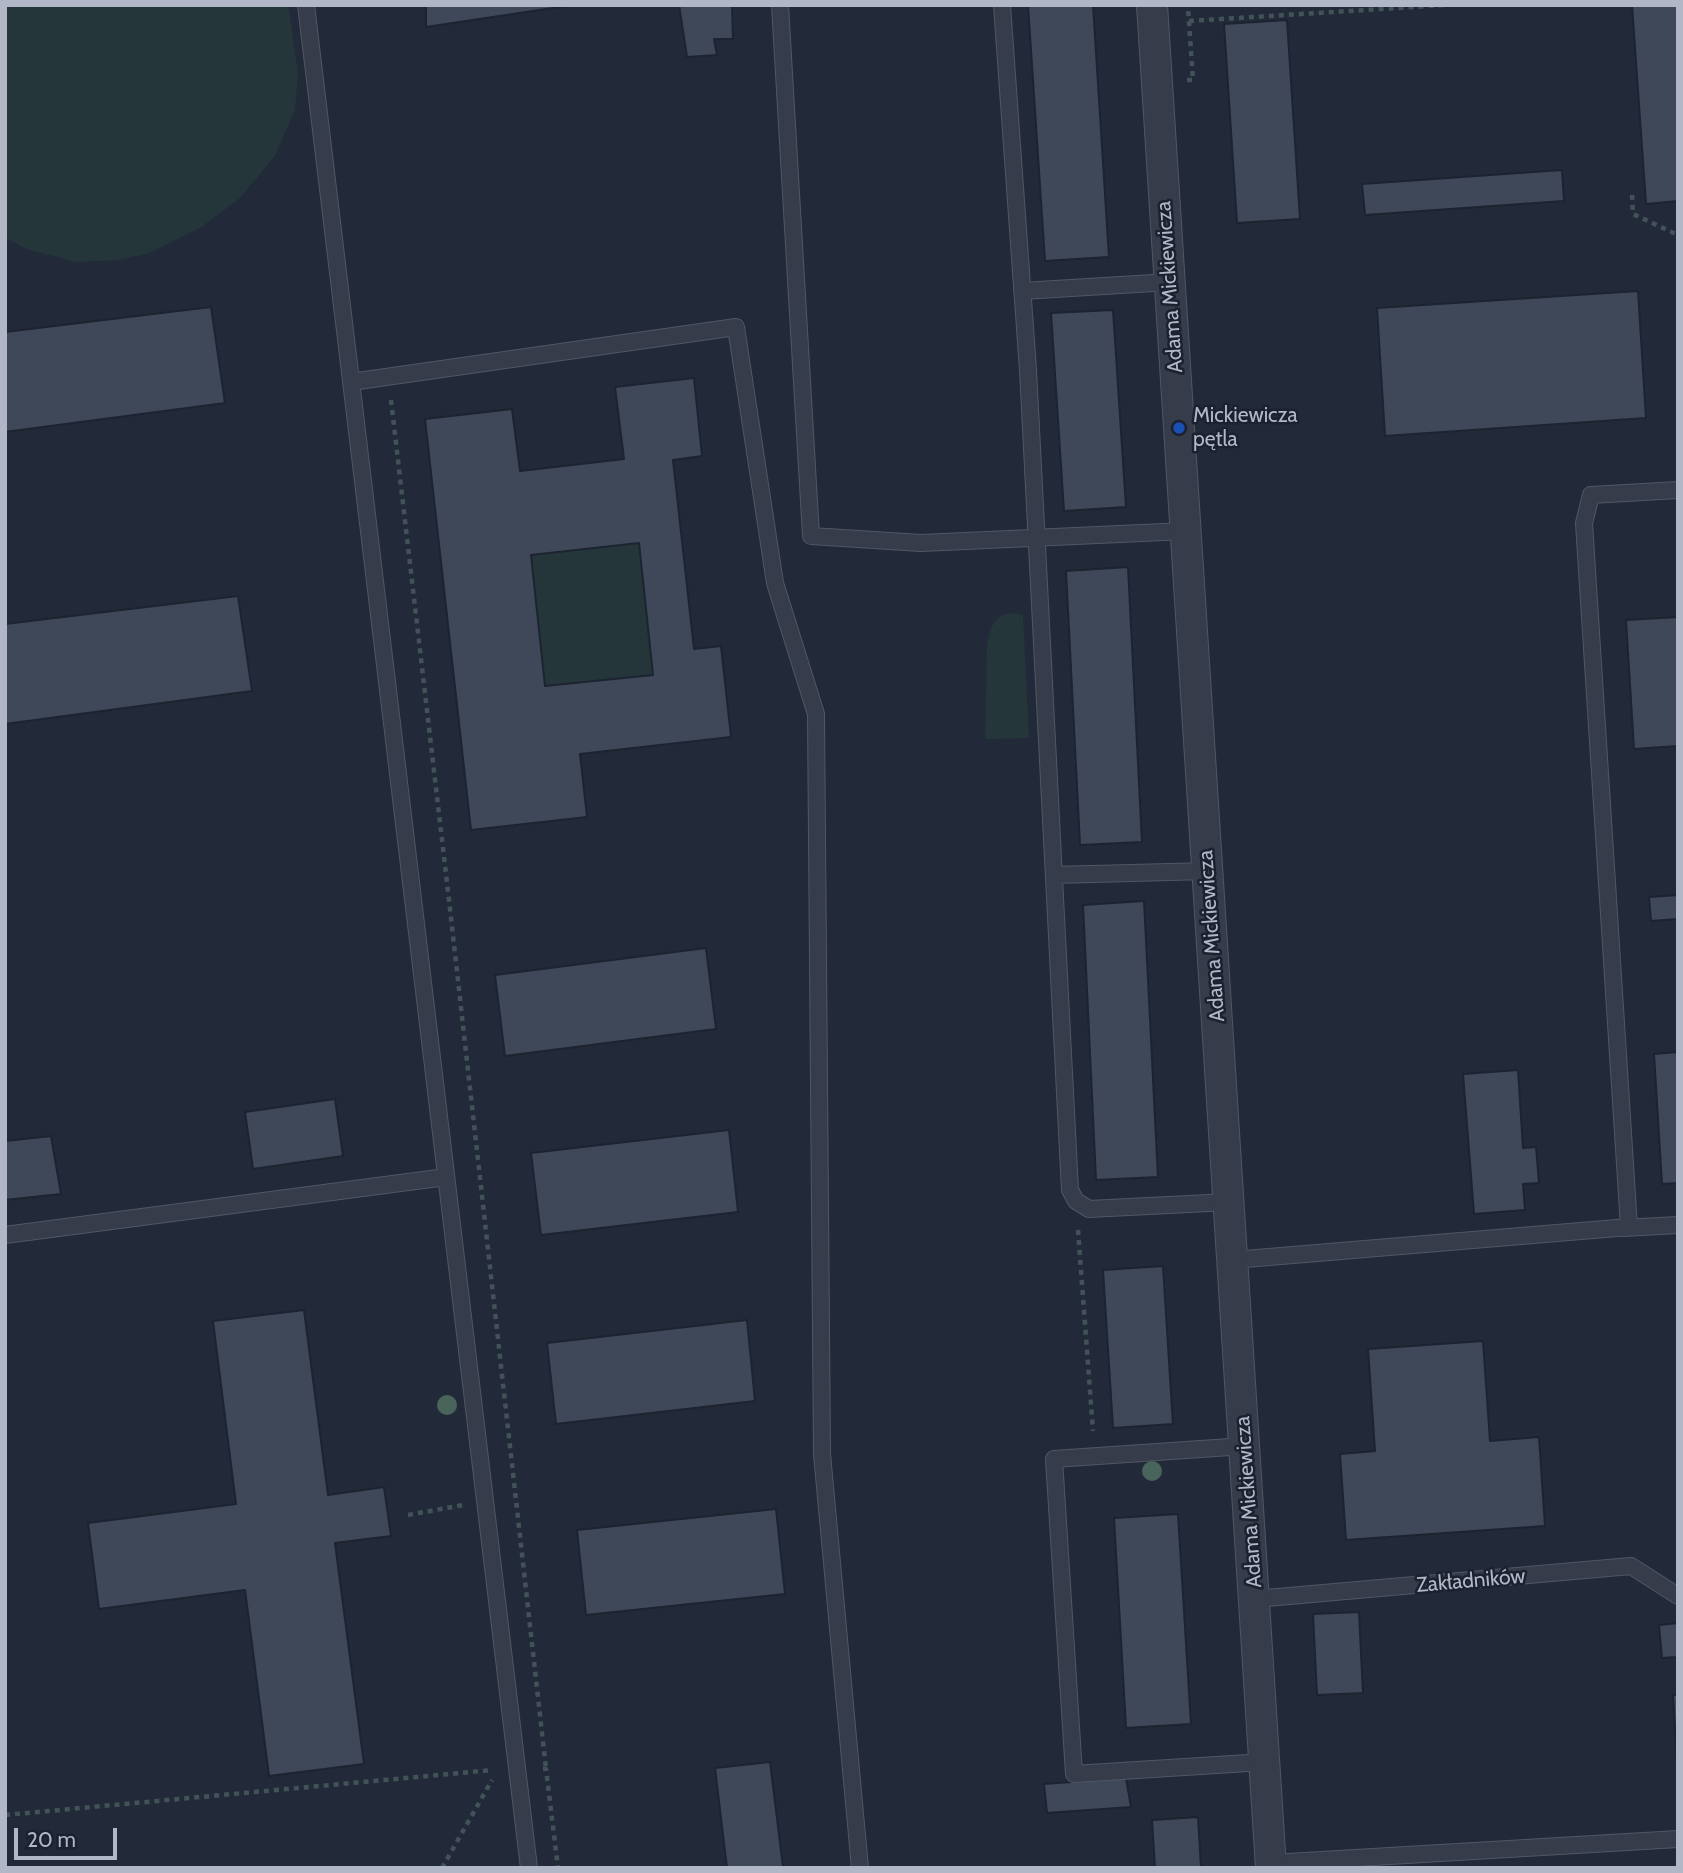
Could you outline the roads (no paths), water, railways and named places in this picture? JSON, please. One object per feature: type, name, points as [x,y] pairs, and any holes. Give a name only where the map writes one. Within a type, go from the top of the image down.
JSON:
[{"type":"street","name":"Adama Mickiewicza","points":[[1152,5],[1271,1865]]},
{"type":"lane","points":[[306,5],[529,1868]]},
{"type":"lane","points":[[780,5],[811,536],[921,543],[1186,531]]},
{"type":"lane","points":[[1002,5],[1037,537],[1070,1190],[1076,1201],[1089,1209],[1229,1202]]},
{"type":"lane","points":[[1022,292],[1170,282]]},
{"type":"lane","points":[[351,382],[736,327],[775,583],[816,714],[822,1454],[860,1868]]},
{"type":"lane","points":[[1623,1227],[1629,1227],[1584,523],[1591,495],[1678,490]]},
{"type":"lane","points":[[1054,875],[1208,871]]},
{"type":"lane","points":[[5,1236],[446,1178]]},
{"type":"lane","points":[[1233,1261],[1623,1227],[1678,1225]]},
{"type":"lane","points":[[1245,1446],[1054,1458],[1074,1774],[1264,1762]]},
{"type":"lane","name":"Zakładników","points":[[1255,1599],[1631,1566],[1678,1596]]},
{"type":"lane","points":[[1271,1865],[1678,1839]]},
{"type":"place","name":"Mickiewicza pętla","points":[[1179,428]]}]
